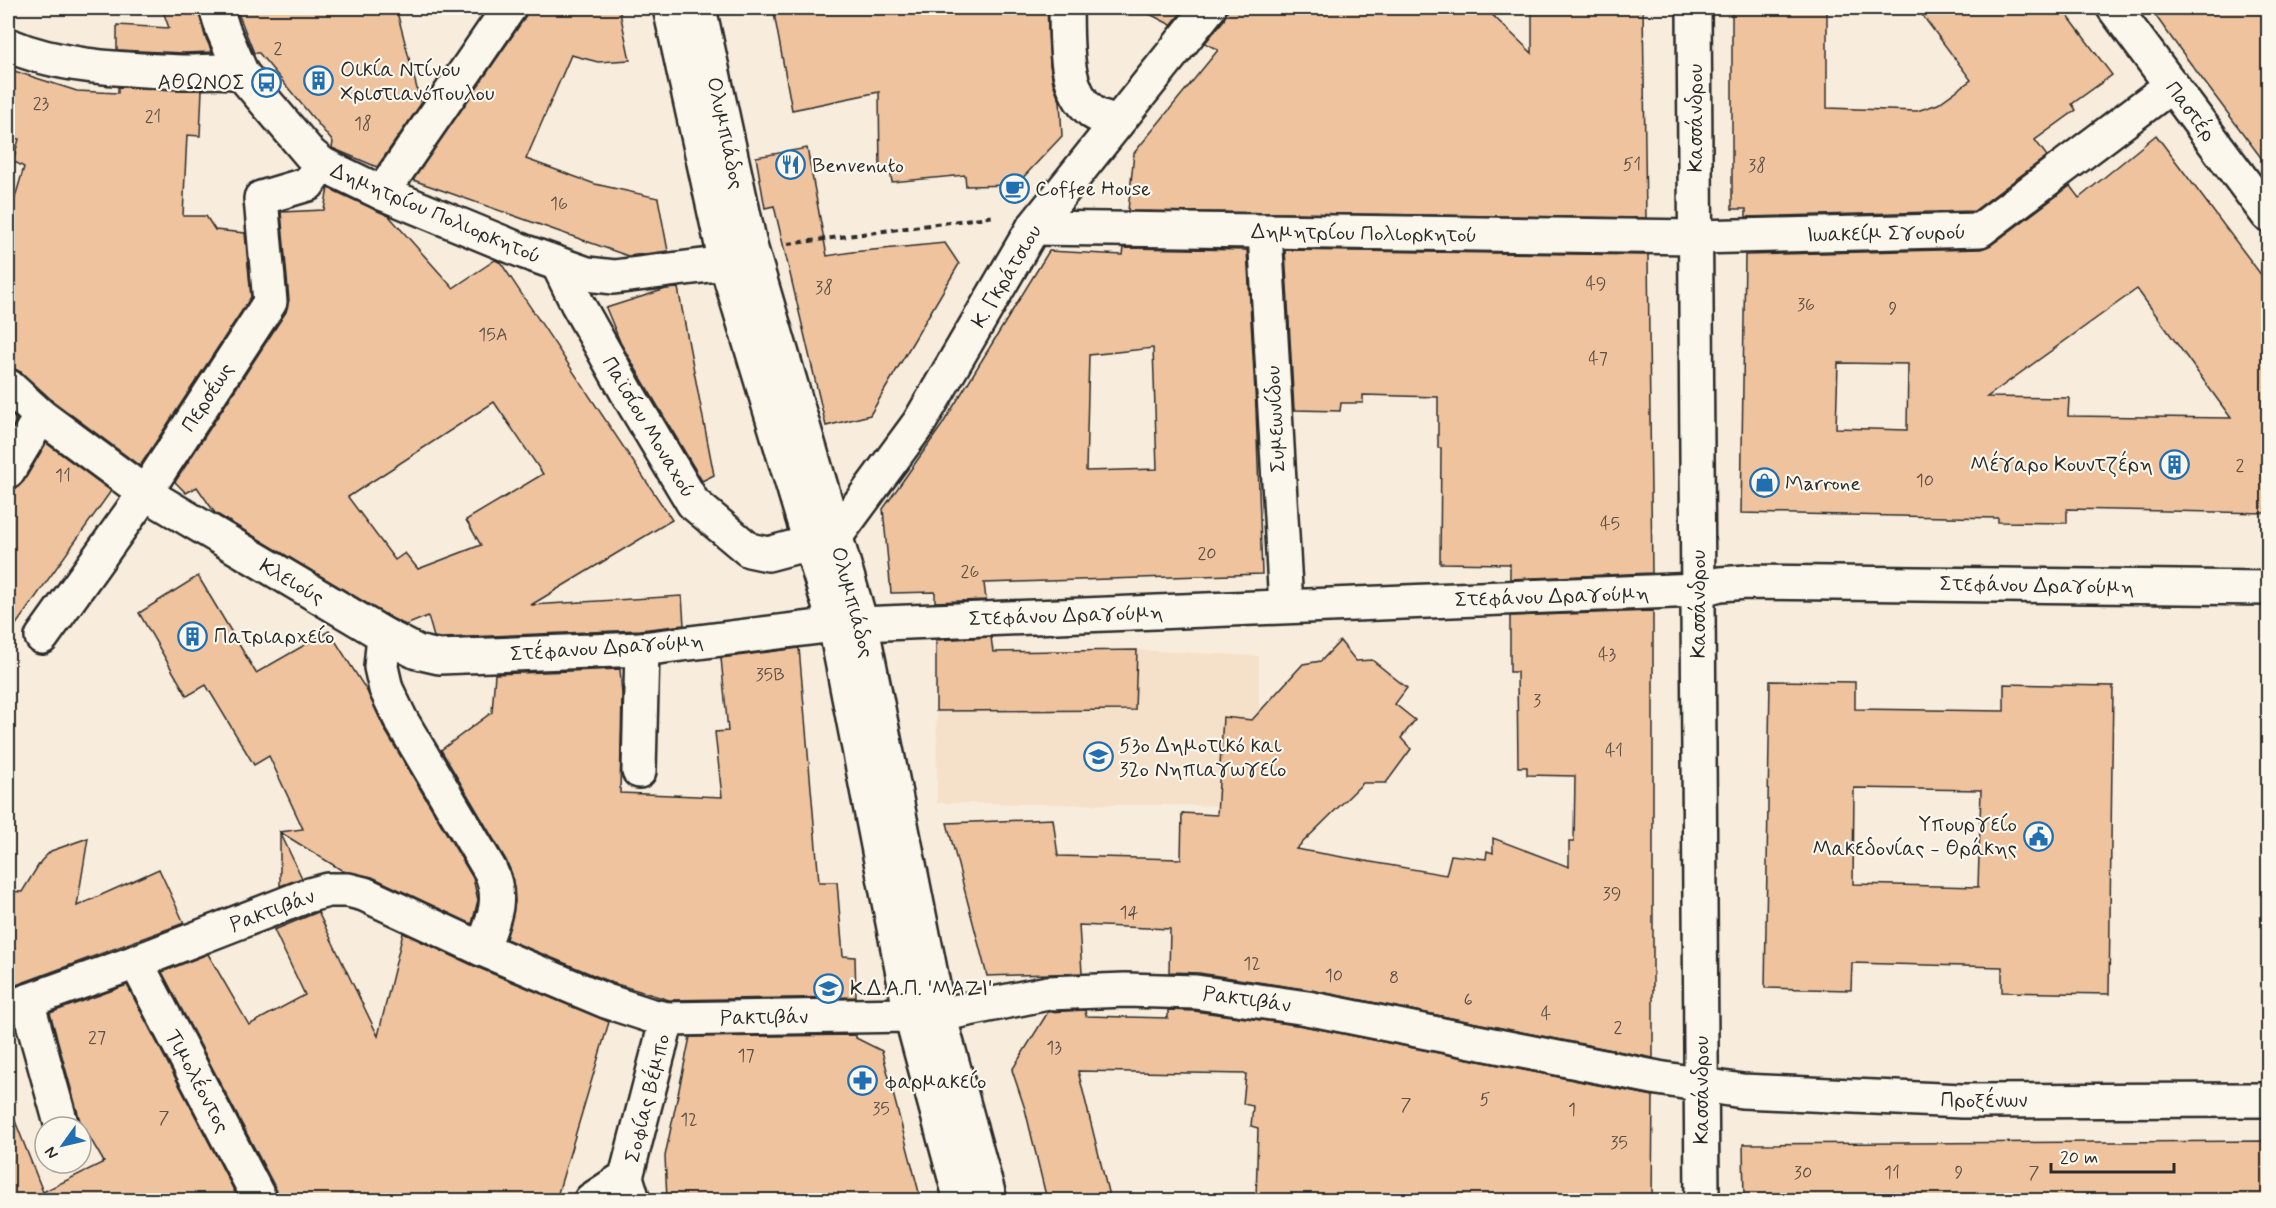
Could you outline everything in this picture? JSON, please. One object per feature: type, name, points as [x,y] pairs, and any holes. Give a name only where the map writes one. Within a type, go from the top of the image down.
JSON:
[{"type":"street","name":"Δημητρίου Πολιορκητού","points":[[216,8],[242,74],[310,154],[322,164],[382,193],[558,264],[594,275],[614,277],[739,256]]},
{"type":"street","points":[[382,193],[509,8]]},
{"type":"street","name":"Ολυμπιάδος","points":[[670,8],[739,256],[848,624],[961,1200]]},
{"type":"street","name":"Ολυμπιάδος","points":[[699,8],[739,256]]},
{"type":"street","points":[[1066,8],[1068,64],[1075,89],[1091,112],[1118,122]]},
{"type":"street","name":"Κ. Γκράτσιου","points":[[823,540],[919,423],[1033,228],[1209,8]]},
{"type":"street","name":"Κασσάνδρου","points":[[1695,8],[1702,1200]]},
{"type":"street","name":"Παστέρ","points":[[2114,8],[2268,215]]},
{"type":"street","points":[[8,45],[20,51],[77,65],[184,72],[233,71],[242,74]]},
{"type":"street","name":"Ιωακείμ Σγουρού","points":[[1696,237],[1980,230],[2172,85]]},
{"type":"street","name":"Περσέως","points":[[42,637],[145,493],[270,302],[261,198],[308,184],[322,164]]},
{"type":"street","name":"Δημητρίου Πολιορκητού","points":[[1033,228],[1696,237]]},
{"type":"street","name":"Συμεωνίδου","points":[[1265,232],[1286,606]]},
{"type":"street","name":"Παϊσίου Μοναχού","points":[[558,264],[616,374],[693,503],[749,550],[768,554],[823,540]]},
{"type":"street","name":"Κλειούς","points":[[8,386],[41,416],[145,493],[384,635]]},
{"type":"street","points":[[8,471],[41,416]]},
{"type":"street","name":"Στεφάνου Δραγούμη","points":[[848,624],[1698,590],[1720,584],[1747,582],[2268,588]]},
{"type":"street","name":"Στέφανου Δραγούμη","points":[[384,635],[417,652],[439,657],[642,649],[848,624]]},
{"type":"street","points":[[384,635],[381,667],[386,689],[495,879],[498,895],[497,910],[482,949]]},
{"type":"street","points":[[639,771],[642,649]]},
{"type":"street","name":"Ρακτιβάν","points":[[17,1005],[306,896],[338,889],[364,894],[482,949],[606,1001],[667,1019],[925,1015],[1048,993],[1125,990],[1196,992],[1306,1008],[1530,1054],[1701,1085]]},
{"type":"street","name":"Τιμολέοντος","points":[[136,962],[260,1200]]},
{"type":"street","points":[[17,1005],[58,1115]]},
{"type":"street","name":"Ολυμπιάδος","points":[[925,1015],[990,1200]]},
{"type":"street","name":"Σοφίας Βέμπο","points":[[629,1189],[667,1019]]},
{"type":"street","name":"Προξένων","points":[[1701,1085],[1772,1093],[1962,1101],[2268,1100]]},
{"type":"street","points":[[591,1200],[629,1189]]},
{"type":"path","points":[[739,256],[995,216],[1033,228]]},
{"type":"shaded area","name":"53ο Δημοτικό και 32ο Νηπιαγωγείο","points":[[1137,650],[1259,656],[1259,806],[937,803],[936,652]]},
{"type":"building","points":[[162,8],[198,8],[205,36],[212,52],[117,50],[117,25],[169,28]]},
{"type":"building","points":[[236,8],[396,8],[421,104],[377,167],[332,148],[333,142],[259,53],[254,53]]},
{"type":"building","points":[[527,8],[619,8],[630,60],[598,62],[571,55],[526,159],[595,184],[658,198],[668,251],[628,256],[413,180],[524,19]]},
{"type":"building","points":[[773,8],[1047,8],[1050,65],[1053,83],[1060,101],[1062,136],[1016,185],[966,186],[965,175],[892,182],[890,171],[880,170],[879,92],[792,110]]},
{"type":"building","points":[[1138,8],[1185,8],[1171,25]]},
{"type":"building","points":[[1227,8],[1485,8],[1532,53],[1532,8],[1643,8],[1646,218],[1128,211],[1134,153],[1218,50],[1205,43],[1224,20]]},
{"type":"building","points":[[1732,8],[1827,8],[1827,108],[1917,111],[1938,104],[1971,80],[1917,8],[2062,8],[2112,75],[2072,104],[2076,110],[2035,140],[2047,156],[1974,211],[1746,217],[1746,209],[1732,209]]},
{"type":"building","points":[[2150,8],[2268,8],[2268,167],[2173,40]]},
{"type":"building","points":[[8,69],[77,91],[118,93],[118,87],[202,90],[200,136],[187,135],[183,216],[206,216],[215,230],[245,233],[251,297],[140,466],[53,401],[21,372],[8,368],[8,221],[24,167],[13,161],[19,139],[8,137]]},
{"type":"building","points":[[2156,135],[2268,284],[2268,510],[2266,513],[2067,509],[2067,523],[1998,522],[1998,518],[1741,513],[1745,255],[1981,249],[1991,245],[2070,186],[2079,198]],"holes":[[[2137,289],[2231,418],[2068,416],[2069,398],[1987,397]],[[1838,363],[1908,364],[1907,430],[1836,428]]]},
{"type":"building","points":[[807,148],[827,256],[945,243],[959,264],[870,415],[826,426],[774,206],[765,208],[756,157]]},
{"type":"building","points":[[328,188],[389,216],[453,288],[495,260],[501,263],[672,520],[531,605],[682,596],[684,625],[640,630],[434,637],[428,616],[406,625],[393,619],[215,513],[197,487],[186,493],[175,482],[286,312],[289,300],[281,212],[324,210]],"holes":[[[494,402],[543,474],[466,520],[481,545],[418,569],[405,553],[395,560],[348,497]]]},
{"type":"building","points":[[1124,248],[1247,250],[1262,574],[984,583],[986,600],[935,602],[935,592],[891,593],[883,509],[942,425],[1049,251],[1123,255]],"holes":[[[1153,348],[1157,469],[1086,471],[1089,355]]]},
{"type":"building","points":[[1285,250],[1648,255],[1652,573],[1510,579],[1510,564],[1440,563],[1441,448],[1438,448],[1438,397],[1363,395],[1363,403],[1341,403],[1340,411],[1294,410]]},
{"type":"building","points":[[678,288],[714,475],[702,481],[621,344],[606,308],[666,289]]},
{"type":"building","points":[[8,411],[17,420],[8,435]]},
{"type":"building","points":[[46,443],[111,491],[8,636],[8,490],[17,488],[24,481]]},
{"type":"building","points":[[198,576],[256,673],[329,631],[367,691],[385,730],[473,878],[478,900],[472,924],[372,877],[343,871],[280,832],[303,829],[269,756],[254,765],[206,685],[187,696],[139,613]]},
{"type":"building","points":[[1653,611],[1653,1058],[1311,990],[1199,973],[1169,972],[1170,929],[1079,925],[1082,973],[987,976],[947,823],[1053,819],[1058,856],[1181,859],[1182,813],[1217,815],[1223,717],[1252,720],[1303,664],[1321,661],[1340,641],[1356,661],[1372,660],[1407,688],[1395,704],[1415,720],[1401,738],[1411,749],[1386,783],[1363,783],[1296,849],[1446,875],[1451,855],[1486,859],[1487,851],[1493,853],[1493,838],[1569,867],[1569,842],[1574,842],[1575,776],[1527,775],[1527,767],[1518,767],[1517,672],[1510,672],[1510,616]]},
{"type":"building","points":[[991,637],[993,652],[1137,650],[1135,710],[936,711],[936,640]]},
{"type":"building","points":[[799,648],[819,882],[837,882],[843,956],[855,957],[856,997],[669,1000],[613,983],[506,939],[515,902],[512,874],[441,750],[492,712],[495,674],[620,669],[622,695],[620,793],[722,797],[715,732],[728,731],[721,658]]},
{"type":"building","points":[[1770,681],[1855,682],[1855,709],[2004,711],[2004,684],[2113,686],[2109,994],[2002,992],[2002,967],[1852,963],[1851,990],[1765,988]],"holes":[[[1854,788],[1981,790],[1978,887],[1853,884]]]},
{"type":"building","points":[[280,832],[302,878],[280,886]]},
{"type":"building","points":[[88,838],[77,906],[159,869],[184,923],[8,988],[8,891],[22,892],[41,861],[51,851]]},
{"type":"building","points":[[318,912],[378,1036],[403,933],[474,966],[609,1022],[556,1200],[279,1200],[277,1191],[162,972],[208,954],[249,1025],[305,995],[274,930]]},
{"type":"building","points":[[127,985],[239,1200],[8,1200],[8,1108],[10,1108],[33,1167],[33,1175],[36,1175],[43,1192],[78,1175],[93,1175],[93,1167],[104,1162],[93,1143],[93,1115],[78,1115],[50,1013]]},
{"type":"building","points":[[1085,1010],[1086,1016],[1168,1018],[1168,1010],[1194,1011],[1304,1026],[1653,1096],[1652,1200],[1256,1200],[1258,1128],[1251,1126],[1253,1106],[1243,1104],[1246,1074],[1078,1071],[1110,1200],[1047,1200],[1025,1109],[1012,1070],[1048,1012]]},
{"type":"building","points":[[856,1035],[856,1038],[882,1051],[921,1200],[667,1200],[665,1156],[690,1037]]},
{"type":"building","points":[[2268,1141],[2268,1200],[1744,1200],[1743,1144]]},
{"type":"place","name":"Οικία Ντίνου Χριστιανόπουλου","points":[[319,81]]},
{"type":"place","name":"ΑΘΩΝΟΣ","points":[[266,82]]},
{"type":"place","name":"Benvenuto","points":[[791,165]]},
{"type":"place","name":"Coffee House","points":[[1014,188]]},
{"type":"place","name":"Μέγαρο Κουντζέρη","points":[[2174,464]]},
{"type":"place","name":"Marrone","points":[[1764,483]]},
{"type":"place","name":"Πατριαρχείο","points":[[193,636]]},
{"type":"place","name":"53ο Δημοτικό και 32ο Νηπιαγωγείο","points":[[1098,757]]},
{"type":"place","name":"Υπουργείο Μακεδονίας - Θράκης","points":[[2038,836]]},
{"type":"place","name":"Κ.Δ.Α.Π. 'ΜΑΖΙ'","points":[[829,988]]},
{"type":"place","name":"φαρμακείο","points":[[863,1081]]}]
